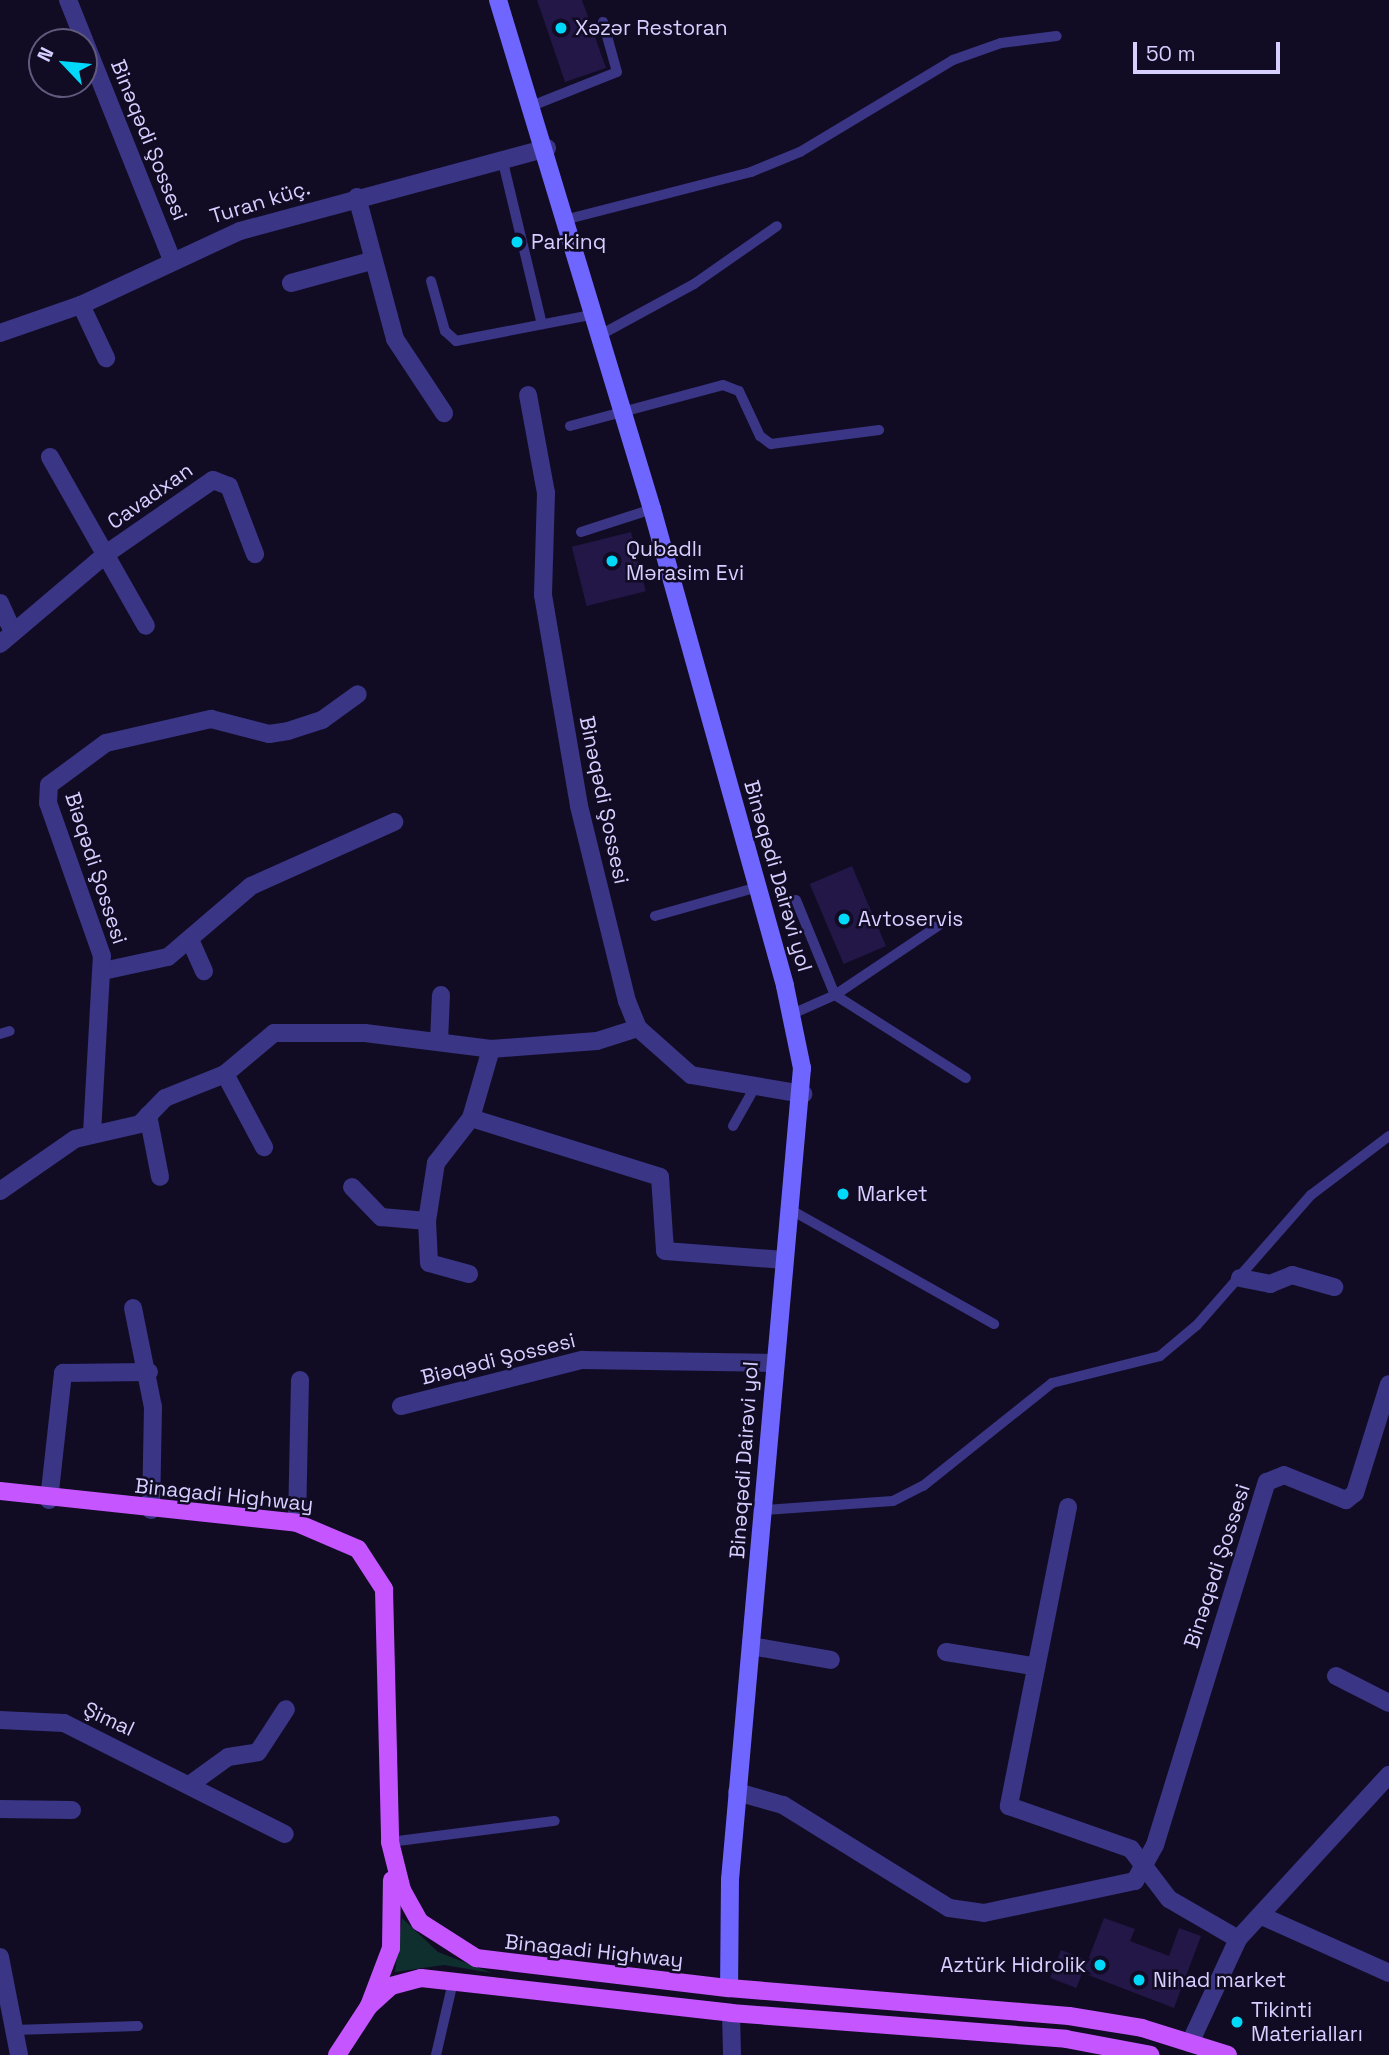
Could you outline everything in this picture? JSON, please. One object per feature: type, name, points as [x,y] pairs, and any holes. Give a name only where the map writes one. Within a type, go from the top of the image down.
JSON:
[{"type":"main road","name":"Binəqədi Dairəvi yol","points":[[498,0],[534,105],[596,314],[758,887],[792,1014],[803,1094],[774,1363],[765,1510],[737,1792],[729,1988]]},
{"type":"main road","name":"Binagadi Highway","points":[[0,1491],[49,1500],[297,1522],[358,1549],[384,1589],[390,1842],[402,1890],[420,1922],[476,1958],[729,1988],[1108,2021],[1228,2055]]},
{"type":"main road","points":[[337,2055],[369,2006],[394,1931],[390,1842]]},
{"type":"main road","points":[[369,2006],[405,1980],[453,1982],[1151,2055]]},
{"type":"main road","points":[[729,1988],[731,2013]]},
{"type":"main road","points":[[1104,2050],[1108,2021]]},
{"type":"street","name":"Binəqədi Şossesi","points":[[68,0],[171,258]]},
{"type":"street","name":"Turan küç.","points":[[0,333],[81,305],[171,258],[357,197],[547,148]]},
{"type":"street","points":[[357,197],[371,261],[395,339],[444,413]]},
{"type":"street","points":[[291,283],[371,261]]},
{"type":"street","points":[[81,305],[106,358]]},
{"type":"street","name":"Binəqədi Şossesi","points":[[528,394],[546,493],[543,595],[579,806],[638,1028]]},
{"type":"street","name":"Cavadxan","points":[[50,457],[146,626]]},
{"type":"street","name":"Cavadxan","points":[[7,638],[106,554],[191,493],[222,480],[255,554]]},
{"type":"street","points":[[0,604],[7,638]]},
{"type":"street","name":"Biəqədi Şossesi","points":[[92,1133],[103,971],[48,803],[53,778],[106,743],[211,719],[269,734],[288,731],[322,720],[358,694]]},
{"type":"street","name":"Biəqədi Şossesi","points":[[103,971],[149,965],[191,942],[251,886],[394,822]]},
{"type":"street","points":[[191,942],[204,971]]},
{"type":"street","points":[[439,1042],[440,995]]},
{"type":"street","points":[[0,1191],[46,1155],[92,1133],[129,1130],[165,1098],[225,1074],[260,1041],[290,1029],[491,1049],[597,1041],[638,1028],[691,1075],[803,1094]]},
{"type":"street","points":[[469,1274],[429,1263],[426,1221],[436,1163],[471,1118],[491,1049]]},
{"type":"street","points":[[225,1074],[264,1147]]},
{"type":"street","points":[[148,1115],[160,1177]]},
{"type":"street","points":[[471,1118],[660,1177],[665,1251],[784,1260]]},
{"type":"street","points":[[352,1187],[381,1217],[426,1221]]},
{"type":"street","points":[[1240,1278],[1270,1284],[1292,1275],[1334,1287]]},
{"type":"street","points":[[133,1308],[149,1372],[151,1510]]},
{"type":"street","name":"Biəqədi Şossesi","points":[[401,1406],[582,1360],[774,1363]]},
{"type":"street","points":[[49,1500],[64,1373],[149,1372]]},
{"type":"street","points":[[297,1522],[299,1380]]},
{"type":"street","name":"Binəqədi Şossesi","points":[[1147,1866],[1267,1482],[1284,1475],[1346,1500],[1355,1493],[1389,1384]]},
{"type":"street","points":[[1068,1507],[1032,1666],[1009,1806],[1116,1841],[1147,1866],[1169,1899],[1238,1939]]},
{"type":"street","points":[[751,1646],[831,1660]]},
{"type":"street","points":[[946,1651],[1032,1666]]},
{"type":"street","points":[[1336,1676],[1389,1703]]},
{"type":"street","points":[[192,1783],[228,1757],[258,1752],[286,1709]]},
{"type":"street","name":"Şimal","points":[[0,1720],[64,1723],[192,1783],[285,1834]]},
{"type":"street","points":[[1191,2043],[1238,1939],[1264,1917],[1389,1775]]},
{"type":"street","points":[[737,1792],[783,1805],[949,1908],[984,1913],[1127,1886],[1147,1866]]},
{"type":"street","points":[[0,1809],[72,1810]]},
{"type":"street","points":[[1264,1917],[1389,1973]]},
{"type":"street","points":[[0,1959],[19,2055]]},
{"type":"street","points":[[731,2013],[732,2055]]},
{"type":"lane","points":[[534,105],[617,72],[603,22]]},
{"type":"lane","points":[[568,219],[751,172],[800,152],[953,60],[1000,43],[1057,36]]},
{"type":"lane","points":[[502,158],[542,324]]},
{"type":"lane","points":[[601,334],[694,284],[777,226]]},
{"type":"lane","points":[[431,281],[449,338],[596,314]]},
{"type":"lane","points":[[570,426],[723,385],[739,391],[760,436],[771,444],[879,430]]},
{"type":"lane","points":[[581,532],[652,509]]},
{"type":"lane","points":[[655,916],[758,887]]},
{"type":"lane","points":[[796,900],[835,995],[966,1078]]},
{"type":"lane","points":[[792,1014],[835,995],[939,925]]},
{"type":"lane","points":[[733,1126],[755,1087]]},
{"type":"lane","points":[[765,1510],[861,1506],[923,1486],[1052,1383],[1160,1356],[1240,1278],[1311,1195],[1389,1136]]},
{"type":"lane","points":[[791,1210],[994,1324]]},
{"type":"lane","points":[[390,1842],[555,1821]]},
{"type":"lane","points":[[436,2055],[453,1982]]},
{"type":"lane","points":[[14,2030],[138,2026]]},
{"type":"green space","points":[[402,1918],[438,1952],[492,1973],[444,1965],[395,1972]]},
{"type":"building","points":[[537,0],[582,0],[606,68],[565,82]]},
{"type":"building","points":[[631,532],[646,591],[587,606],[572,547]]},
{"type":"building","points":[[852,866],[886,946],[844,964],[810,884]]},
{"type":"building","points":[[1104,1918],[1135,1929],[1130,1941],[1169,1956],[1179,1928],[1201,1936],[1174,2008],[1083,1973]]},
{"type":"building","points":[[1061,1950],[1087,1960],[1076,1988],[1050,1978]]},
{"type":"place","name":"Xəzər Restoran","points":[[561,28]]},
{"type":"place","name":"Parkinq","points":[[517,242]]},
{"type":"place","name":"Qubadlı Mərasim Evi","points":[[612,561]]},
{"type":"place","name":"Avtoservis","points":[[844,919]]},
{"type":"place","name":"Market","points":[[843,1194]]},
{"type":"place","name":"Aztürk Hidrolik","points":[[1100,1965]]},
{"type":"place","name":"Nihad market","points":[[1139,1980]]},
{"type":"place","name":"Tikinti Materialları","points":[[1237,2022]]}]
